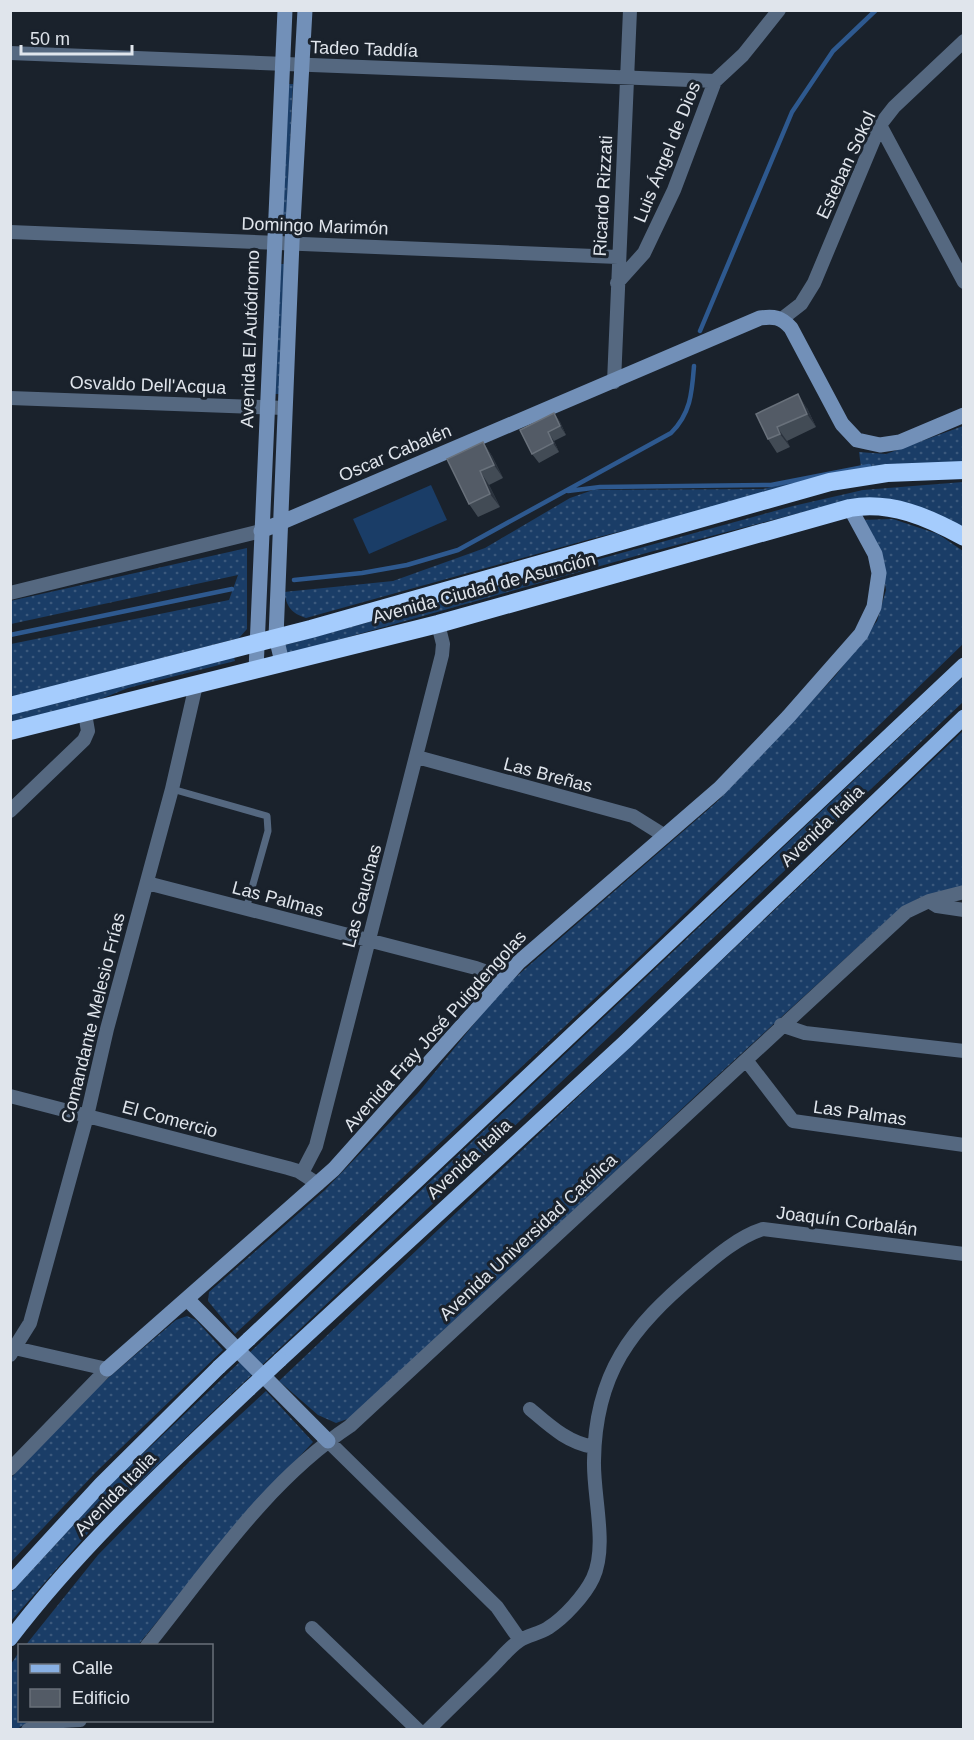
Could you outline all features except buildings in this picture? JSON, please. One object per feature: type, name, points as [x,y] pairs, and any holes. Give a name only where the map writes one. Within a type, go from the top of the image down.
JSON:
[{"type":"highway","name":"Avenida Ciudad de Asunción","points":[[10,706],[258,642],[830,482],[887,473],[963,470]]},
{"type":"highway","name":"Avenida Ciudad de Asunción","points":[[10,731],[438,624],[850,508],[882,507],[912,513],[963,537]]},
{"type":"main road","name":"Avenida Italia","points":[[10,1583],[101,1484],[219,1366],[963,665]]},
{"type":"main road","name":"Avenida Italia","points":[[10,1639],[60,1580],[150,1484],[280,1360],[625,1042],[963,717]]},
{"type":"street","name":"Avenida El Autódromo","points":[[256,670],[285,10]]},
{"type":"street","name":"Avenida El Autódromo","points":[[282,662],[276,637],[280,522],[305,10]]},
{"type":"street","name":"Ricardo Rizzati","points":[[614,382],[630,10]]},
{"type":"street","name":"Luis Ángel de Dios","points":[[617,282],[644,253],[674,190],[716,81],[743,55],[779,10]]},
{"type":"street","name":"Esteban Sokol","points":[[783,318],[801,304],[814,283],[880,125],[894,107],[963,41]]},
{"type":"street","name":"Tadeo Taddía","points":[[10,53],[716,81]]},
{"type":"street","points":[[880,125],[963,282]]},
{"type":"street","name":"Domingo Marimón","points":[[10,232],[618,257]]},
{"type":"street","name":"Oscar Cabalén","points":[[10,593],[261,531],[760,318],[783,318]]},
{"type":"street","points":[[783,318],[791,328],[842,424],[857,440],[880,444],[900,442],[963,415]]},
{"type":"street","name":"Osvaldo Dell'Acqua","points":[[10,398],[285,408]]},
{"type":"street","name":"Avenida Fray José Puigdengolas","points":[[10,1469],[107,1369],[188,1300],[352,1151],[519,962],[720,788],[780,725],[869,621],[879,590],[879,573],[875,554],[850,508]]},
{"type":"street","name":"Las Gauchas","points":[[302,1173],[316,1146],[417,757],[442,655],[443,644],[438,624]]},
{"type":"street","name":"Comandante Melesio Frías","points":[[12,1350],[30,1323],[87,1116],[172,789],[196,685]]},
{"type":"street","points":[[10,811],[84,740],[88,731],[85,714]]},
{"type":"street","name":"Las Breñas","points":[[417,757],[633,816],[665,836]]},
{"type":"street","name":"Las Palmas","points":[[147,883],[476,968],[504,978]]},
{"type":"street","name":"Avenida Universidad Católica","points":[[149,1644],[262,1504],[328,1441],[350,1426],[781,1025],[906,912],[929,901],[963,892]]},
{"type":"street","points":[[929,901],[937,906],[963,910]]},
{"type":"street","points":[[781,1025],[805,1033],[963,1051]]},
{"type":"street","name":"Las Palmas","points":[[746,1060],[793,1121],[963,1145]]},
{"type":"street","name":"El Comercio","points":[[10,1096],[302,1173],[318,1184]]},
{"type":"street","name":"Joaquín Corbalán","points":[[428,1730],[520,1640],[551,1627],[584,1592],[598,1564],[594,1447],[610,1374],[635,1331],[662,1302],[751,1233],[773,1229],[963,1254]]},
{"type":"street","points":[[188,1300],[497,1607],[520,1640]]},
{"type":"street","points":[[12,1350],[107,1369]]},
{"type":"street","points":[[530,1409],[554,1430],[579,1444],[594,1447]]},
{"type":"street","points":[[312,1628],[418,1730]]},
{"type":"street","points":[[28,1730],[46,1722],[77,1724]]},
{"type":"lane","points":[[172,789],[267,816],[268,831],[246,909]]},
{"type":"shaded area","points":[[287,84],[293,84],[286,223],[280,223]]},
{"type":"shaded area","points":[[278,264],[284,264],[279,394],[273,394]]},
{"type":"shaded area","points":[[963,426],[963,465],[840,476],[587,540],[306,618],[293,612],[285,597],[284,592],[393,581],[485,548],[570,498],[593,490],[763,489],[861,467],[859,452],[886,454]]},
{"type":"shaded area","points":[[963,482],[963,534],[906,508],[811,510],[650,552],[288,654],[285,645],[793,506],[863,490]]},
{"type":"shaded area","points":[[431,485],[447,520],[369,554],[353,519]]},
{"type":"shaded area","points":[[893,519],[938,534],[963,551],[963,644],[651,946],[235,1334],[208,1301],[209,1292],[325,1190],[418,1093],[503,988],[718,801],[836,675],[877,621],[886,590],[883,572],[859,520]]},
{"type":"shaded area","points":[[247,548],[247,629],[239,638],[11,697],[11,644],[229,600],[238,575],[11,624],[10,601]]},
{"type":"shaded area","points":[[234,657],[235,661],[128,688],[91,703],[11,724],[11,713]]},
{"type":"shaded area","points":[[963,677],[963,702],[207,1417],[89,1532],[11,1621],[11,1593],[113,1482]]},
{"type":"shaded area","points":[[963,731],[963,886],[919,898],[894,914],[706,1086],[356,1416],[336,1423],[318,1415],[279,1381]]},
{"type":"shaded area","points":[[187,1316],[196,1320],[223,1350],[96,1472],[11,1562],[11,1478],[79,1403],[176,1320]]},
{"type":"shaded area","points":[[266,1391],[313,1442],[243,1517],[139,1644],[27,1644],[98,1555],[189,1462]]},
{"type":"shaded area","points":[[18,1654],[18,1722],[28,1722],[17,1729],[11,1729],[11,1664]]},
{"type":"waterway","points":[[700,331],[792,112],[833,51],[876,10]]},
{"type":"waterway","points":[[294,580],[362,573],[407,565],[458,550],[671,433],[687,410],[694,366]]},
{"type":"waterway","points":[[568,491],[600,487],[771,485],[869,466]]},
{"type":"waterway","points":[[10,635],[232,589]]}]
